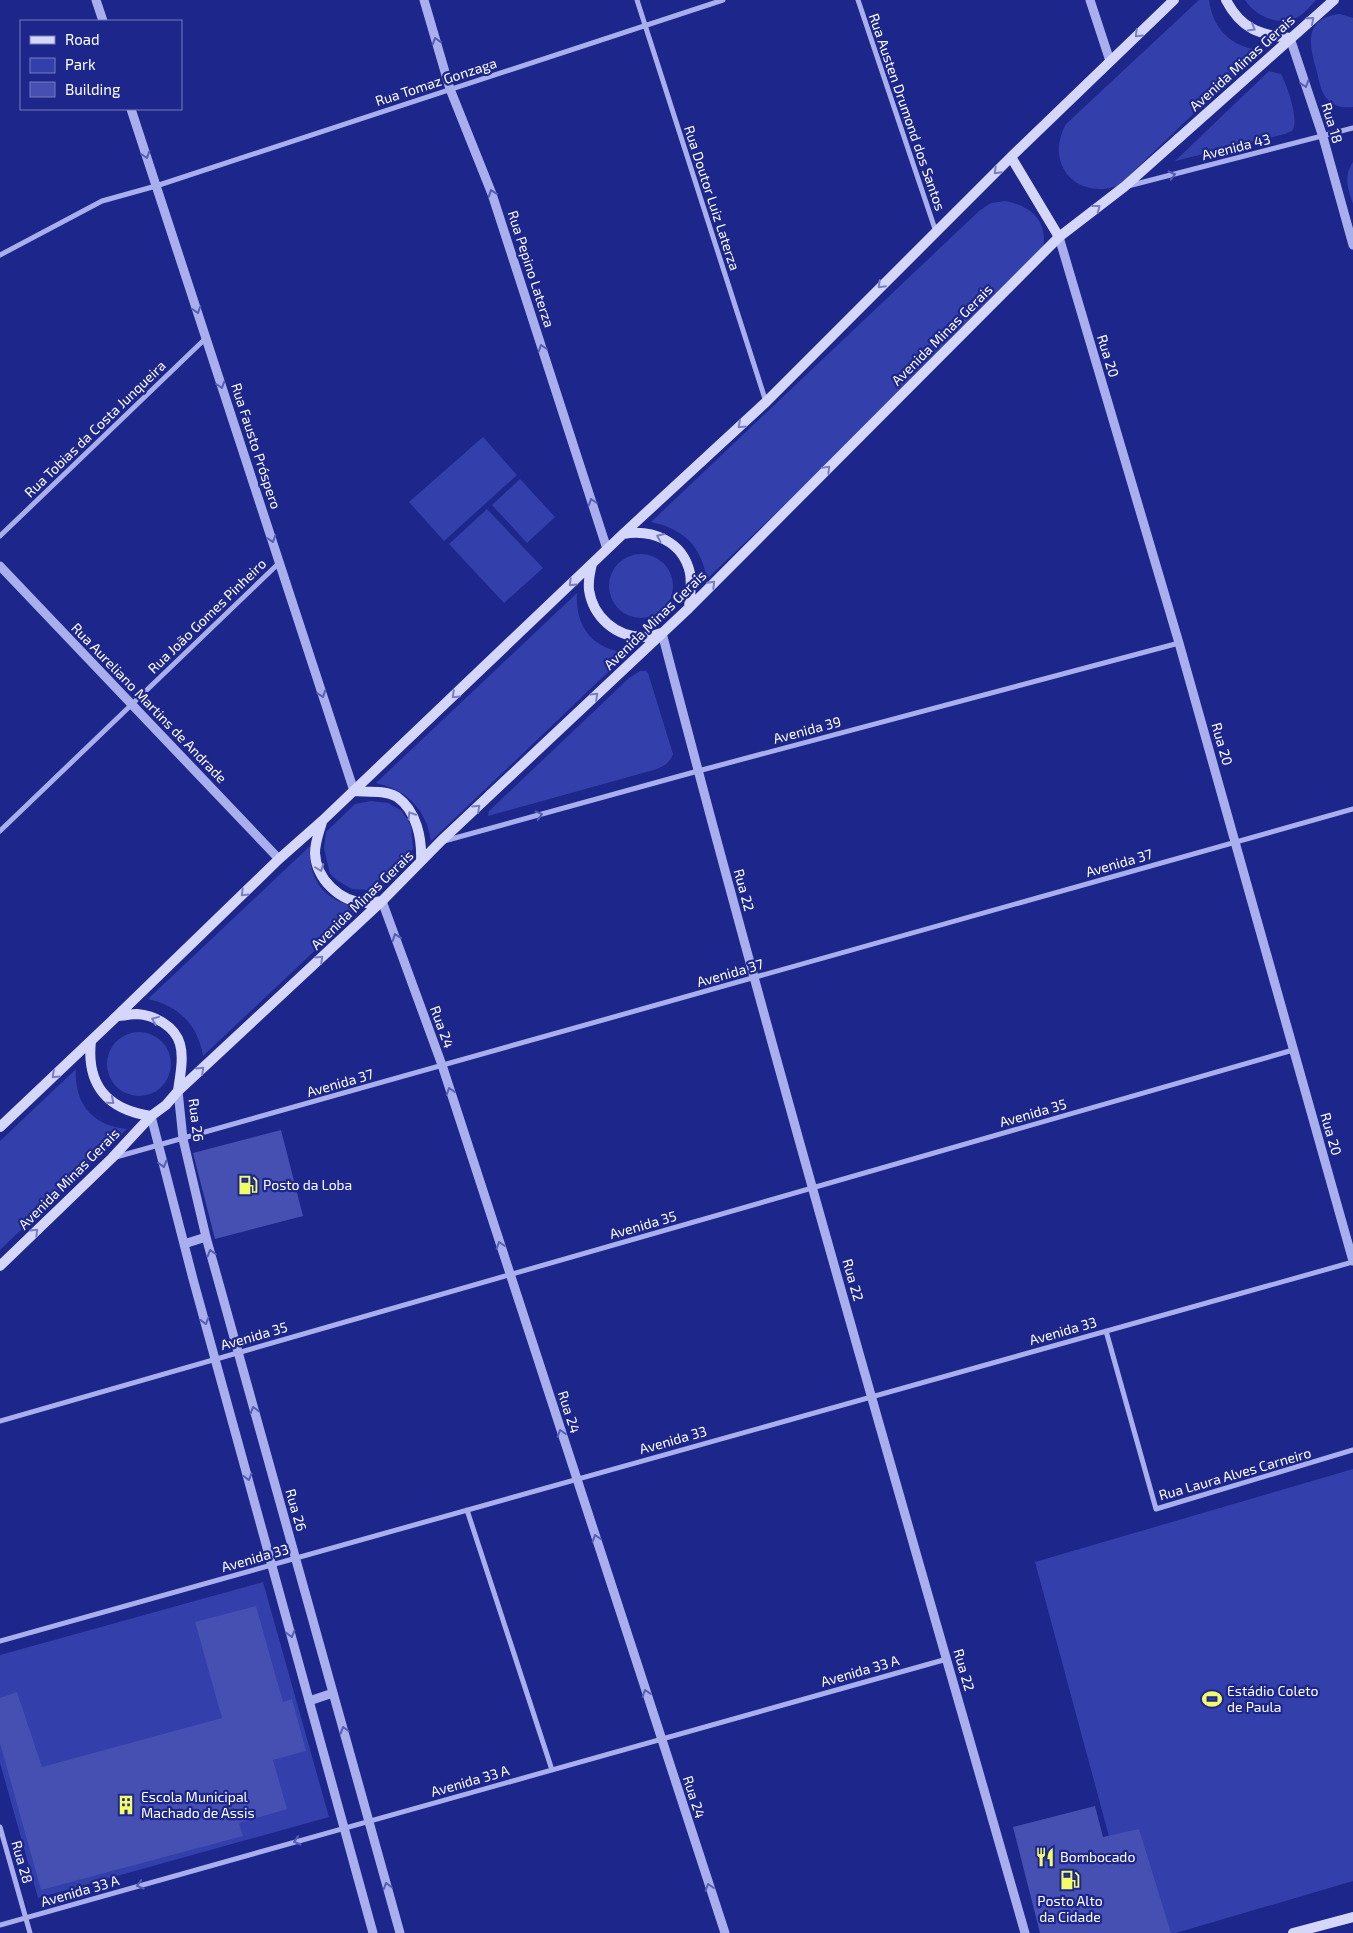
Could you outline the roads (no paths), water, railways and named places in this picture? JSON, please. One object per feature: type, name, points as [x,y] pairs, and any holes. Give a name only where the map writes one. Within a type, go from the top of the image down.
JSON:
[{"type":"main road","points":[[0,1127],[279,859],[354,791],[607,549],[766,402],[1011,157],[1174,0]]},
{"type":"main road","points":[[1226,0],[1242,22],[1264,35],[1290,38]]},
{"type":"main road","name":"Avenida Minas Gerais","points":[[0,1266],[112,1158],[151,1116],[166,1105],[178,1091],[382,901],[441,841],[689,608],[1059,237],[1124,187],[1334,0]]},
{"type":"main road","points":[[1011,157],[1059,237]]},
{"type":"main road","points":[[623,534],[635,532],[659,536],[678,550],[690,572],[689,608]]},
{"type":"main road","points":[[592,564],[589,590],[596,611],[603,620],[622,633],[633,636],[645,637],[662,633]]},
{"type":"main road","points":[[354,791],[379,792],[396,797],[409,810],[417,826],[422,843],[421,861]]},
{"type":"main road","points":[[322,821],[315,854],[319,869],[326,882],[338,893],[352,900],[367,903],[382,901]]},
{"type":"main road","points":[[117,1016],[137,1014],[156,1019],[174,1030],[180,1044],[182,1063],[178,1091]]},
{"type":"main road","points":[[91,1041],[89,1056],[91,1070],[96,1084],[105,1096],[116,1106],[130,1112],[151,1116]]},
{"type":"main road","points":[[1293,1933],[1353,1916]]},
{"type":"street","points":[[96,0],[103,20]]},
{"type":"street","name":"Rua Pepino Laterza","points":[[424,0],[450,89],[492,194],[607,549]]},
{"type":"street","name":"Rua Doutor Luiz Laterza","points":[[637,0],[766,402]]},
{"type":"street","name":"Rua Tomaz Gonzaga","points":[[0,255],[102,201],[156,186],[723,0]]},
{"type":"street","name":"Rua Austen Drumond dos Santos","points":[[858,0],[936,232]]},
{"type":"street","points":[[1090,0],[1110,61]]},
{"type":"street","name":"Rua 18","points":[[1290,38],[1323,137],[1353,245]]},
{"type":"street","name":"Rua Fausto Próspero","points":[[131,110],[354,791]]},
{"type":"street","name":"Avenida 43","points":[[1124,187],[1353,128]]},
{"type":"street","name":"Rua 20","points":[[1059,237],[1179,643],[1353,1261]]},
{"type":"street","name":"Rua Tobias da Costa Junqueira","points":[[0,536],[206,338]]},
{"type":"street","name":"Rua João Gomes Pinheiro","points":[[0,831],[279,563]]},
{"type":"street","name":"Rua Aureliano Martins de Andrade","points":[[0,566],[279,859]]},
{"type":"street","name":"Rua 22","points":[[662,633],[754,978],[871,1397],[1025,1933]]},
{"type":"street","name":"Avenida 39","points":[[441,841],[1179,643]]},
{"type":"street","name":"Avenida 37","points":[[112,1158],[1353,809]]},
{"type":"street","name":"Rua 24","points":[[382,901],[442,1065],[725,1933]]},
{"type":"street","name":"Avenida 35","points":[[0,1421],[1293,1050]]},
{"type":"street","name":"Rua 26","points":[[178,1091],[183,1139],[206,1237],[400,1933]]},
{"type":"street","points":[[151,1116],[215,1359],[373,1933]]},
{"type":"street","points":[[184,1244],[206,1237]]},
{"type":"street","name":"Avenida 33","points":[[0,1641],[1353,1261]]},
{"type":"street","name":"Rua Laura Alves Carneiro","points":[[1106,1331],[1156,1509],[1353,1450]]},
{"type":"street","points":[[467,1510],[552,1770]]},
{"type":"street","name":"Avenida 33 A","points":[[0,1925],[947,1658]]},
{"type":"street","points":[[309,1701],[333,1693]]},
{"type":"street","name":"Rua 28","points":[[0,1827],[30,1933]]},
{"type":"place","name":"Posto da Loba","points":[[248,1185]]},
{"type":"place","name":"Estádio Coleto de Paula","points":[[1212,1699]]},
{"type":"place","name":"Escola Municipal Machado de Assis","points":[[126,1805]]},
{"type":"place","name":"Bombocado","points":[[1045,1857]]},
{"type":"place","name":"Posto Alto da Cidade","points":[[1070,1880]]}]
